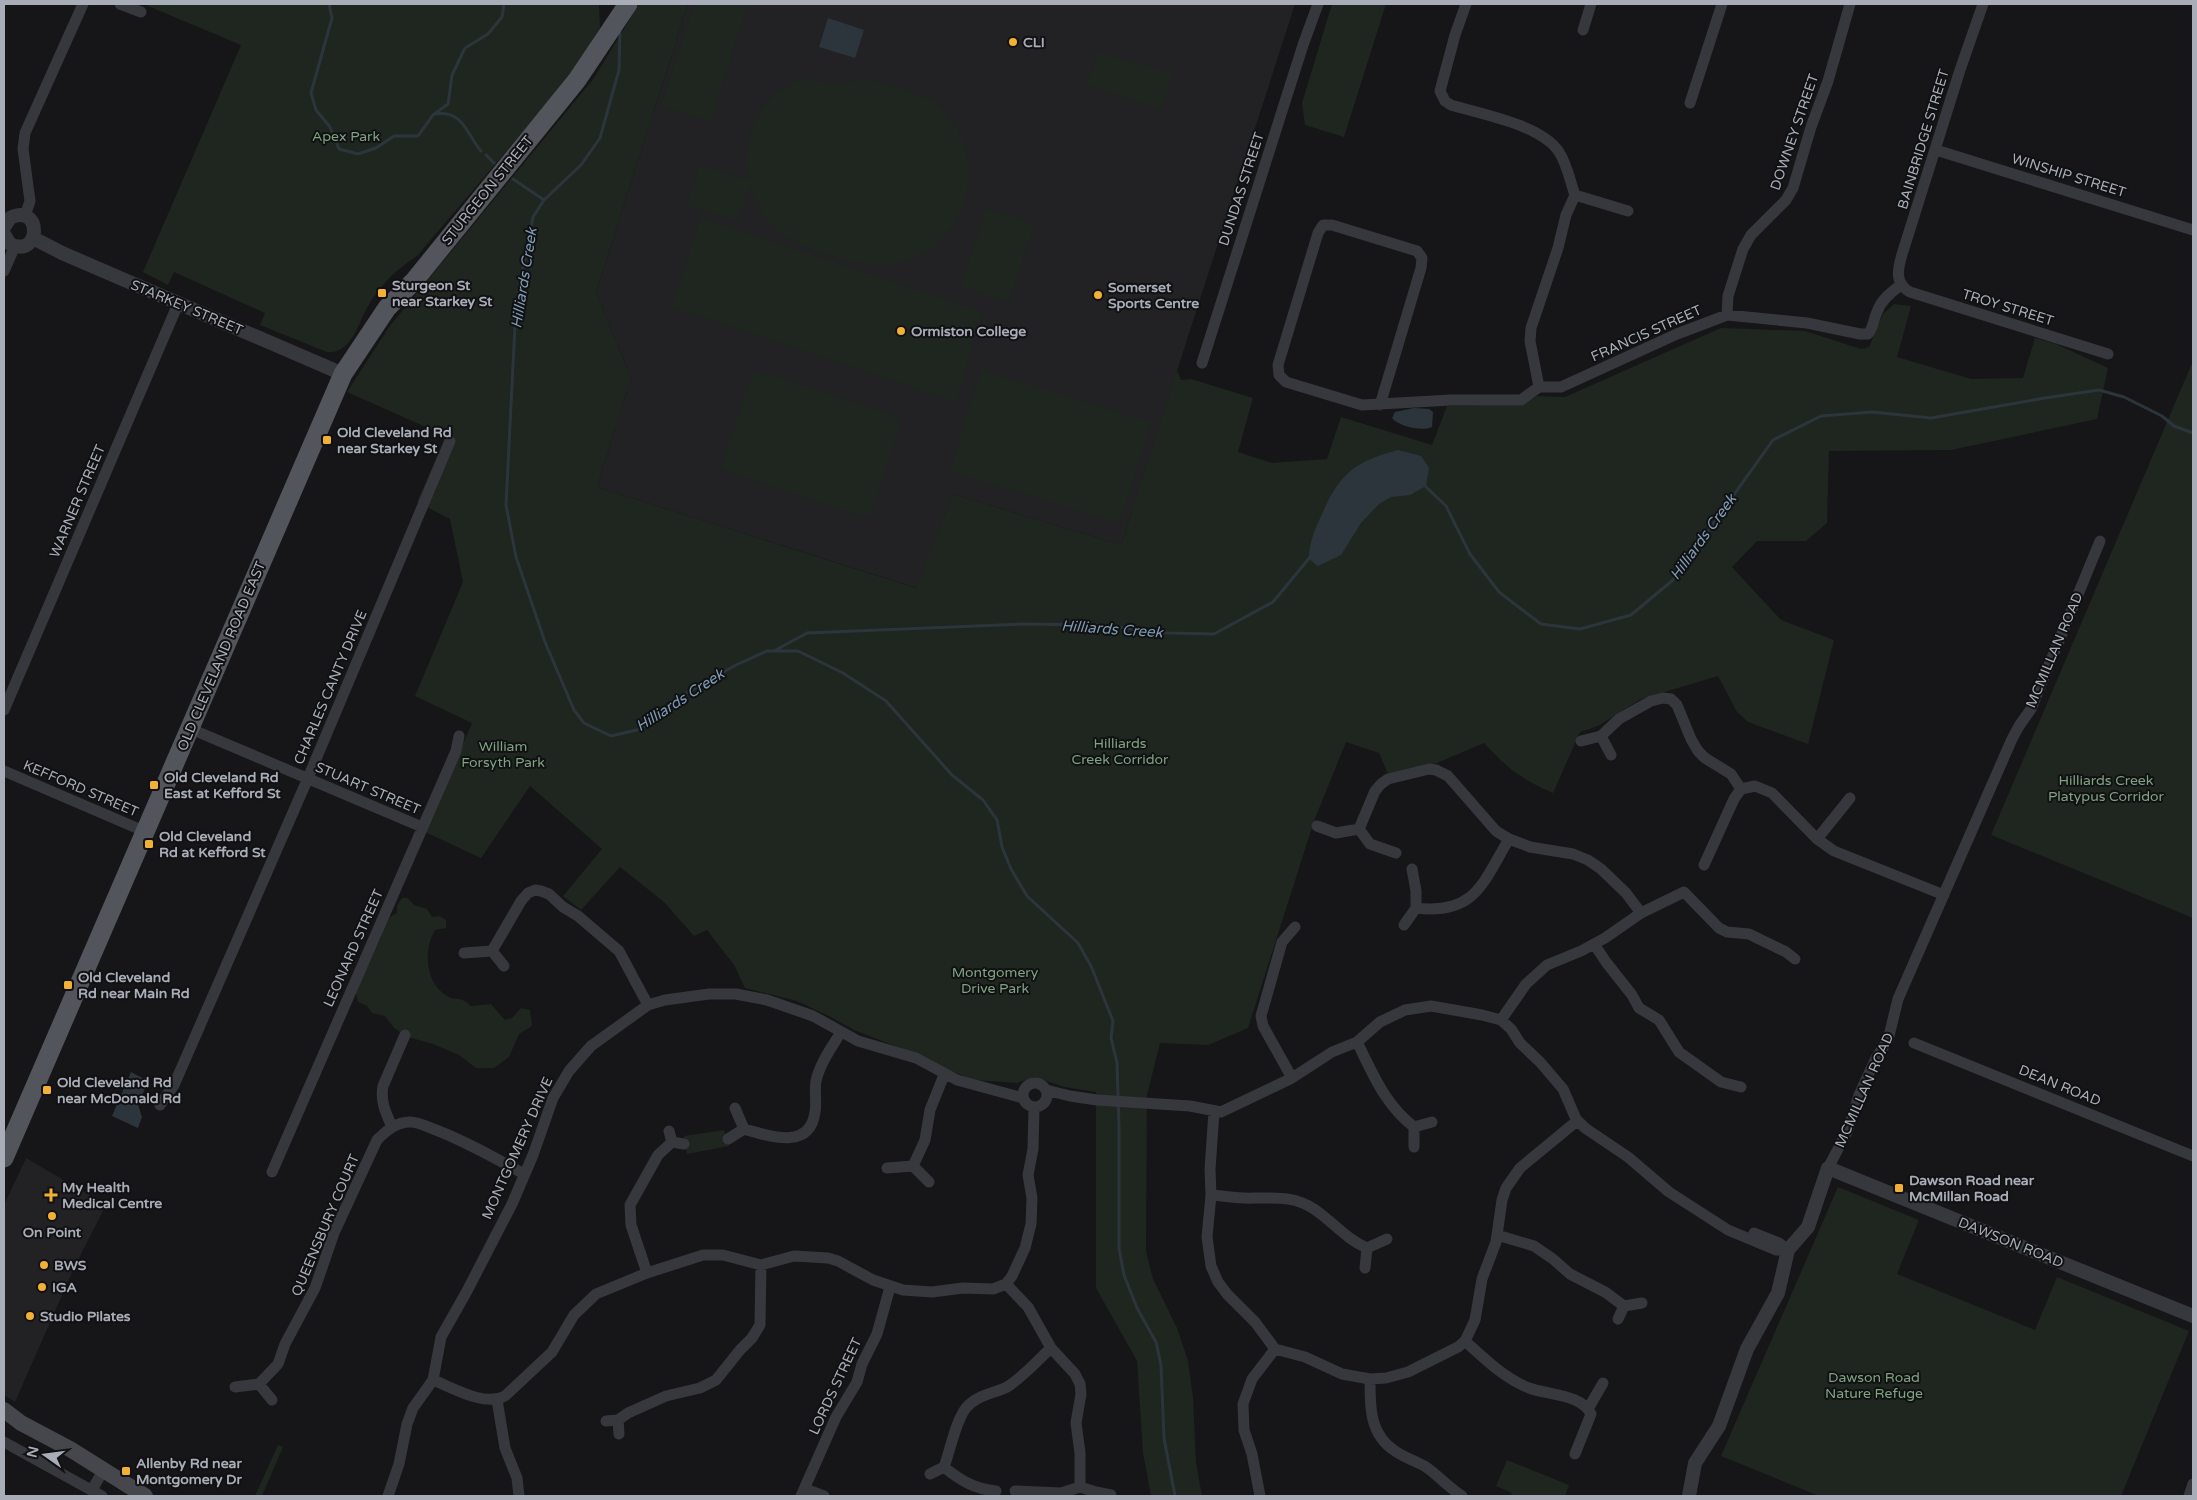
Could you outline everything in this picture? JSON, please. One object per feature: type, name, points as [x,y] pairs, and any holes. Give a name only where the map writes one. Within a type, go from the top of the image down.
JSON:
[{"type":"main road","name":"STURGEON STREET","points":[[343,374],[388,308],[414,280],[577,80],[628,4]]},
{"type":"main road","name":"OLD CLEVELAND ROAD EAST","points":[[4,1158],[343,374]]},
{"type":"main road","points":[[4,1410],[21,1422],[104,1469],[145,1496]]},
{"type":"main road","points":[[4,1418],[21,1422]]},
{"type":"street","points":[[25,216],[30,201],[22,149],[25,133],[83,4]]},
{"type":"street","points":[[120,4],[141,12]]},
{"type":"street","name":"DUNDAS STREET","points":[[1202,363],[1314,4]]},
{"type":"street","name":"DUNDAS STREET","points":[[1309,24],[1318,4]]},
{"type":"street","points":[[1466,4],[1440,91],[1442,96],[1451,105],[1528,129],[1552,143],[1564,161],[1575,195],[1566,215],[1558,248],[1531,328],[1530,341],[1539,387]]},
{"type":"street","points":[[1583,30],[1592,4]]},
{"type":"street","points":[[1690,103],[1722,4]]},
{"type":"street","name":"DOWNEY STREET","points":[[1727,315],[1728,296],[1743,249],[1751,235],[1786,200],[1793,188],[1810,127],[1828,81],[1850,4]]},
{"type":"street","name":"BAINBRIDGE STREET","points":[[1901,285],[1898,277],[1898,268],[1960,70],[1983,4]]},
{"type":"street","name":"WINSHIP STREET","points":[[1936,150],[2193,230]]},
{"type":"street","points":[[1575,195],[1628,211]]},
{"type":"street","points":[[4,226],[10,218],[20,215],[33,222],[35,228],[33,238],[25,245],[14,246],[6,240],[4,234]]},
{"type":"street","name":"FRANCIS STREET","points":[[1380,405],[1421,268],[1422,258],[1417,251],[1332,225],[1323,225],[1318,233],[1278,365],[1279,375],[1286,382],[1362,405],[1380,405],[1400,402],[1452,400],[1521,400],[1539,387],[1561,387],[1677,334],[1727,315],[1780,319],[1868,334],[1872,330],[1877,312],[1884,299],[1901,285]]},
{"type":"street","name":"STARKEY STREET","points":[[33,238],[62,253],[178,304],[343,374]]},
{"type":"street","points":[[4,271],[14,246]]},
{"type":"street","name":"TROY STREET","points":[[1901,285],[1918,295],[2108,354]]},
{"type":"street","name":"WARNER STREET","points":[[4,710],[178,304]]},
{"type":"street","name":"CHARLES CANTY DRIVE","points":[[160,1105],[174,1085],[308,778],[450,441]]},
{"type":"street","name":"MCMILLAN ROAD","points":[[1689,1496],[1695,1462],[1719,1426],[1747,1349],[1778,1293],[1788,1250],[1808,1227],[1828,1168],[1848,1130],[1859,1095],[1876,1058],[1888,1040],[1898,999],[2018,726],[2031,709],[2100,541]]},
{"type":"street","points":[[1581,741],[1601,736],[1631,711],[1651,701],[1663,698],[1671,699],[1677,705],[1691,740],[1698,751],[1705,758],[1731,774],[1741,789]]},
{"type":"street","name":"STUART STREET","points":[[191,729],[422,827]]},
{"type":"street","name":"LEONARD STREET","points":[[272,1172],[456,751],[459,736]]},
{"type":"street","points":[[1601,736],[1610,755]]},
{"type":"street","points":[[1359,829],[1375,790],[1381,784],[1388,779],[1436,770],[1448,776],[1496,831],[1509,839],[1530,846],[1573,854],[1588,860],[1614,880],[1641,913]]},
{"type":"street","name":"KEFFORD STREET","points":[[4,771],[146,832]]},
{"type":"street","points":[[1704,865],[1734,799],[1741,789],[1755,786],[1765,789],[1817,839],[1840,854],[1876,866],[1944,895]]},
{"type":"street","points":[[1817,839],[1850,798]]},
{"type":"street","points":[[1317,826],[1336,833],[1359,829]]},
{"type":"street","points":[[1359,829],[1370,844],[1396,853]]},
{"type":"street","points":[[1416,908],[1432,910],[1448,907],[1462,902],[1473,895],[1485,882],[1509,839]]},
{"type":"street","points":[[1404,924],[1416,908],[1416,891],[1412,869]]},
{"type":"street","points":[[492,951],[528,892],[541,891],[578,916],[619,951],[648,1005]]},
{"type":"street","points":[[1501,1020],[1536,973],[1558,959],[1594,944],[1641,913],[1684,892],[1719,928],[1727,932],[1749,934],[1796,959]]},
{"type":"street","points":[[1292,1078],[1263,1026],[1261,1016],[1282,942],[1295,927]]},
{"type":"street","points":[[1594,944],[1632,995],[1639,1008],[1659,1020],[1679,1052],[1721,1082],[1741,1087]]},
{"type":"street","points":[[464,953],[492,951]]},
{"type":"street","points":[[492,951],[504,966]]},
{"type":"street","name":"MONTGOMERY DRIVE","points":[[388,1496],[399,1464],[410,1416],[433,1380],[441,1337],[467,1292],[512,1204],[533,1155],[553,1098],[568,1072],[591,1046],[605,1034],[648,1005],[696,995],[736,994],[783,1004],[812,1016],[858,1041],[916,1058],[944,1075],[957,1080],[988,1088],[1024,1093]]},
{"type":"street","points":[[1070,1096],[1046,1102],[1038,1108],[1034,1108],[1029,1106],[1024,1093],[1033,1083],[1038,1083],[1046,1090],[1070,1096],[1140,1104],[1190,1106],[1221,1112],[1292,1078],[1332,1052],[1357,1042],[1380,1022],[1399,1012],[1417,1007],[1442,1007],[1501,1020],[1563,1089],[1578,1121],[1585,1128],[1628,1157],[1669,1192],[1699,1213],[1719,1223],[1734,1225],[1772,1240],[1788,1250]]},
{"type":"street","points":[[728,1139],[744,1130],[788,1139],[806,1131],[812,1123],[815,1112],[818,1076],[841,1032]]},
{"type":"street","points":[[405,1035],[383,1086],[382,1104],[392,1127],[408,1122],[418,1123],[468,1143],[524,1174]]},
{"type":"street","points":[[1357,1042],[1381,1091],[1395,1111],[1414,1127],[1414,1146]]},
{"type":"street","name":"DEAN ROAD","points":[[1914,1043],[2193,1156]]},
{"type":"street","points":[[913,1166],[925,1140],[930,1110],[944,1075]]},
{"type":"street","points":[[1046,1090],[1048,1096],[1046,1102]]},
{"type":"street","points":[[735,1108],[744,1130]]},
{"type":"street","points":[[433,1380],[482,1399],[497,1400],[505,1396],[547,1357],[574,1315],[588,1301],[609,1288],[703,1255],[724,1255],[761,1265],[794,1256],[828,1258],[838,1261],[873,1280],[902,1290],[932,1292],[963,1288],[993,1289],[1006,1284],[1022,1256],[1030,1230],[1032,1198],[1028,1175],[1033,1149],[1034,1108]]},
{"type":"street","points":[[1214,1112],[1210,1169],[1212,1195],[1207,1238],[1211,1266],[1227,1294],[1255,1322],[1275,1349],[1305,1357],[1342,1374],[1370,1379],[1386,1378],[1408,1372],[1458,1347],[1465,1340],[1474,1320],[1482,1279],[1497,1235],[1502,1200],[1512,1178],[1520,1168],[1578,1121]]},
{"type":"street","points":[[1414,1127],[1432,1122]]},
{"type":"street","name":"QUEENSBURY COURT","points":[[259,1384],[278,1364],[286,1344],[315,1288],[334,1233],[377,1140],[392,1127]]},
{"type":"street","points":[[647,1274],[631,1225],[630,1205],[658,1155],[675,1139]]},
{"type":"street","points":[[887,1168],[913,1166],[929,1182]]},
{"type":"street","name":"DAWSON ROAD","points":[[1828,1168],[2193,1316]]},
{"type":"street","points":[[1212,1195],[1292,1199],[1314,1209],[1346,1237],[1367,1248]]},
{"type":"street","points":[[1497,1235],[1534,1246],[1570,1274],[1605,1292],[1624,1306],[1642,1303]]},
{"type":"street","points":[[1367,1248],[1387,1239]]},
{"type":"street","points":[[1365,1268],[1367,1248]]},
{"type":"street","points":[[606,1421],[618,1420],[628,1413],[666,1396],[708,1385],[723,1372],[752,1338],[760,1325],[761,1265]]},
{"type":"street","points":[[1006,1284],[1028,1307],[1051,1348],[1075,1374],[1080,1384],[1081,1394],[1076,1423],[1080,1453],[1080,1486]]},
{"type":"street","name":"LORDS STREET","points":[[803,1493],[836,1417],[857,1382],[862,1364],[876,1334],[890,1287]]},
{"type":"street","points":[[1618,1318],[1624,1306]]},
{"type":"street","points":[[1465,1340],[1494,1367],[1518,1383],[1567,1398],[1588,1409],[1591,1414],[1575,1454]]},
{"type":"street","points":[[930,1474],[944,1467],[960,1418],[965,1409],[982,1396],[1006,1387],[1020,1378],[1051,1348]]},
{"type":"street","points":[[1260,1496],[1252,1454],[1244,1430],[1243,1404],[1252,1379],[1275,1349]]},
{"type":"street","points":[[1370,1379],[1370,1411],[1382,1439],[1396,1452],[1429,1469],[1462,1496]]},
{"type":"street","points":[[1588,1409],[1603,1383]]},
{"type":"street","points":[[236,1387],[259,1384],[272,1400]]},
{"type":"street","points":[[497,1400],[505,1448],[517,1478],[519,1496]]},
{"type":"street","points":[[618,1420],[619,1434]]},
{"type":"street","points":[[4,1442],[97,1493],[104,1469]]},
{"type":"street","points":[[944,1467],[982,1493],[996,1491]]},
{"type":"street","points":[[2189,1496],[2193,1484]]},
{"type":"street","points":[[1022,1493],[1061,1493],[1080,1486],[1111,1495]]},
{"type":"street","points":[[803,1493],[824,1496]]},
{"type":"shaded area","name":"Ormiston College","points":[[688,4],[1295,4],[1121,545],[953,494],[917,588],[597,487],[631,378],[596,292]]},
{"type":"shaded area","points":[[828,18],[864,30],[855,58],[819,47]]},
{"type":"shaded area","points":[[1414,408],[1429,409],[1433,412],[1432,427],[1422,429],[1410,427],[1392,418],[1395,412]]},
{"type":"shaded area","points":[[1398,450],[1421,456],[1429,468],[1426,486],[1410,495],[1391,497],[1379,504],[1361,523],[1341,555],[1318,566],[1309,559],[1311,541],[1335,488],[1350,471],[1359,465],[1370,459]]},
{"type":"shaded area","points":[[131,1072],[148,1081],[138,1105],[142,1117],[138,1128],[112,1116]]},
{"type":"shaded area","points":[[26,1158],[106,1205],[74,1268],[15,1402],[4,1395],[4,1205]]},
{"type":"green space","name":"Apex Park","points":[[148,4],[599,4],[600,28],[571,75],[417,256],[396,272],[378,291],[349,342],[339,350],[327,352],[260,325],[265,313],[174,272],[168,285],[143,272],[241,45],[148,6]]},
{"type":"green space","name":"Hilliards Creek Corridor","points":[[639,4],[688,4],[596,292],[631,378],[597,487],[916,588],[953,494],[1121,545],[1177,370],[1181,380],[1191,379],[1253,398],[1238,452],[1272,463],[1327,459],[1341,417],[1432,445],[1447,406],[1520,405],[1537,396],[1565,397],[1721,328],[1805,331],[1861,349],[1869,347],[1883,314],[1894,304],[1911,306],[1897,357],[1971,379],[2023,378],[2035,338],[2056,344],[2108,368],[2097,419],[1951,450],[1829,451],[1827,523],[1806,541],[1757,541],[1732,567],[1781,620],[1834,640],[1808,744],[1748,722],[1737,712],[1718,676],[1641,699],[1598,726],[1580,732],[1553,793],[1532,783],[1516,772],[1500,760],[1484,743],[1437,763],[1388,774],[1379,753],[1346,742],[1314,821],[1248,1028],[1208,1045],[1160,1043],[1147,1095],[1146,1251],[1153,1279],[1177,1328],[1188,1361],[1193,1397],[1196,1463],[1202,1496],[1151,1496],[1143,1453],[1137,1361],[1096,1288],[1096,1092],[1065,1087],[1034,1077],[1017,1083],[975,1080],[948,1070],[926,1058],[854,1030],[797,1001],[745,988],[734,965],[707,930],[694,936],[664,902],[620,867],[581,910],[563,896],[602,849],[530,786],[481,858],[425,832],[472,723],[415,696],[463,582],[450,519],[417,502],[446,436],[347,392],[389,327],[594,78]]},
{"type":"green space","points":[[694,4],[748,4],[710,122],[661,106]]},
{"type":"green space","points":[[1332,4],[1386,4],[1344,137],[1305,125],[1302,103]]},
{"type":"green space","points":[[1092,50],[1173,74],[1162,109],[1082,84],[1094,69],[1095,61]]},
{"type":"green space","points":[[805,77],[834,85],[868,80],[919,95],[932,101],[946,113],[964,144],[969,178],[961,211],[953,226],[930,249],[915,258],[898,263],[866,263],[829,256],[794,241],[780,232],[763,214],[750,186],[737,221],[687,206],[700,165],[748,180],[748,143],[763,108],[771,98],[784,88]]},
{"type":"green space","points":[[986,208],[1034,224],[1009,302],[961,286]]},
{"type":"green space","points":[[701,217],[982,312],[956,402],[672,307]]},
{"type":"green space","name":"Hilliards Creek Platypus Corridor","points":[[2193,361],[2193,918],[1991,835]]},
{"type":"green space","points":[[981,370],[1151,422],[1120,523],[950,471]]},
{"type":"green space","points":[[753,372],[775,376],[888,413],[901,421],[870,516],[859,515],[731,473],[721,468]]},
{"type":"green space","points":[[402,898],[408,898],[414,905],[427,909],[432,917],[439,916],[446,920],[446,928],[435,930],[431,938],[428,956],[430,975],[440,990],[447,996],[463,1000],[471,1006],[491,1004],[505,1020],[512,1018],[521,1008],[530,1010],[532,1026],[519,1034],[509,1057],[494,1068],[476,1068],[459,1055],[433,1044],[408,1037],[394,1028],[385,1016],[372,1013],[367,1006],[358,1002],[355,991],[381,937],[384,925],[390,917],[397,913],[397,905]]},
{"type":"green space","points":[[724,1130],[729,1146],[687,1154],[684,1136]]},
{"type":"green space","name":"Dawson Road Nature Refuge","points":[[1838,1187],[1919,1220],[1897,1274],[2035,1330],[2057,1277],[2189,1331],[2121,1496],[1819,1496],[1721,1456]]},
{"type":"green space","points":[[278,1445],[283,1447],[262,1496],[255,1496]]},
{"type":"green space","points":[[1507,1460],[1569,1485],[1565,1496],[1511,1496],[1512,1493],[1496,1486]]},
{"type":"waterway","points":[[329,4],[332,18],[311,93],[316,110],[330,127],[339,149],[358,154],[376,148],[394,136],[418,136],[433,115],[448,104],[452,75],[465,48],[488,34],[502,17],[504,4]]},
{"type":"waterway","points":[[620,29],[619,70],[600,138],[581,165],[544,200],[533,217],[516,305],[506,505],[516,557],[545,642],[574,710],[584,723],[611,736],[641,729],[674,700],[736,665],[767,651],[798,651],[843,673],[886,701],[952,775],[983,800],[997,820],[1002,847],[1011,869],[1027,896],[1078,943],[1091,966],[1113,1021],[1111,1038],[1117,1063],[1119,1126],[1119,1248],[1124,1275],[1137,1308],[1156,1342],[1161,1365],[1164,1438],[1175,1496]]},
{"type":"waterway","points":[[435,114],[444,113],[458,119],[481,151]]},
{"type":"waterway","points":[[486,155],[494,163]]},
{"type":"waterway","points":[[513,179],[544,200]]},
{"type":"waterway","name":"Hilliards Creek","points":[[1424,485],[1446,506],[1470,554],[1499,592],[1541,624],[1580,629],[1631,615],[1673,580],[1773,440],[1821,416],[1872,412],[1931,418],[2099,390],[2124,397],[2162,416],[2174,426],[2193,433]]},
{"type":"waterway","name":"Hilliards Creek","points":[[774,651],[807,633],[1022,624],[1100,625],[1168,633],[1214,634],[1273,602],[1311,556]]},
{"type":"place","name":"CLI","points":[[1013,42]]},
{"type":"place","name":"Sturgeon St near Starkey St","points":[[382,293]]},
{"type":"place","name":"Somerset Sports Centre","points":[[1098,295]]},
{"type":"place","name":"Ormiston College","points":[[901,331]]},
{"type":"place","name":"Old Cleveland Rd near Starkey St","points":[[327,440]]},
{"type":"place","name":"Old Cleveland Rd East at Kefford St","points":[[154,785]]},
{"type":"place","name":"Old Cleveland Rd at Kefford St","points":[[149,844]]},
{"type":"place","name":"Old Cleveland Rd near Main Rd","points":[[68,985]]},
{"type":"place","name":"Old Cleveland Rd near McDonald Rd","points":[[47,1090]]},
{"type":"place","name":"Dawson Road near McMillan Road","points":[[1899,1188]]},
{"type":"place","name":"My Health Medical Centre","points":[[51,1195]]},
{"type":"place","name":"On Point","points":[[52,1216]]},
{"type":"place","name":"BWS","points":[[44,1265]]},
{"type":"place","name":"IGA","points":[[42,1287]]},
{"type":"place","name":"Studio Pilates","points":[[30,1316]]},
{"type":"place","name":"Allenby Rd near Montgomery Dr","points":[[126,1471]]},
{"type":"park label","name":"William Forsyth Park","points":[[503,754]]},
{"type":"park label","name":"Montgomery Drive Park","points":[[995,980]]}]
